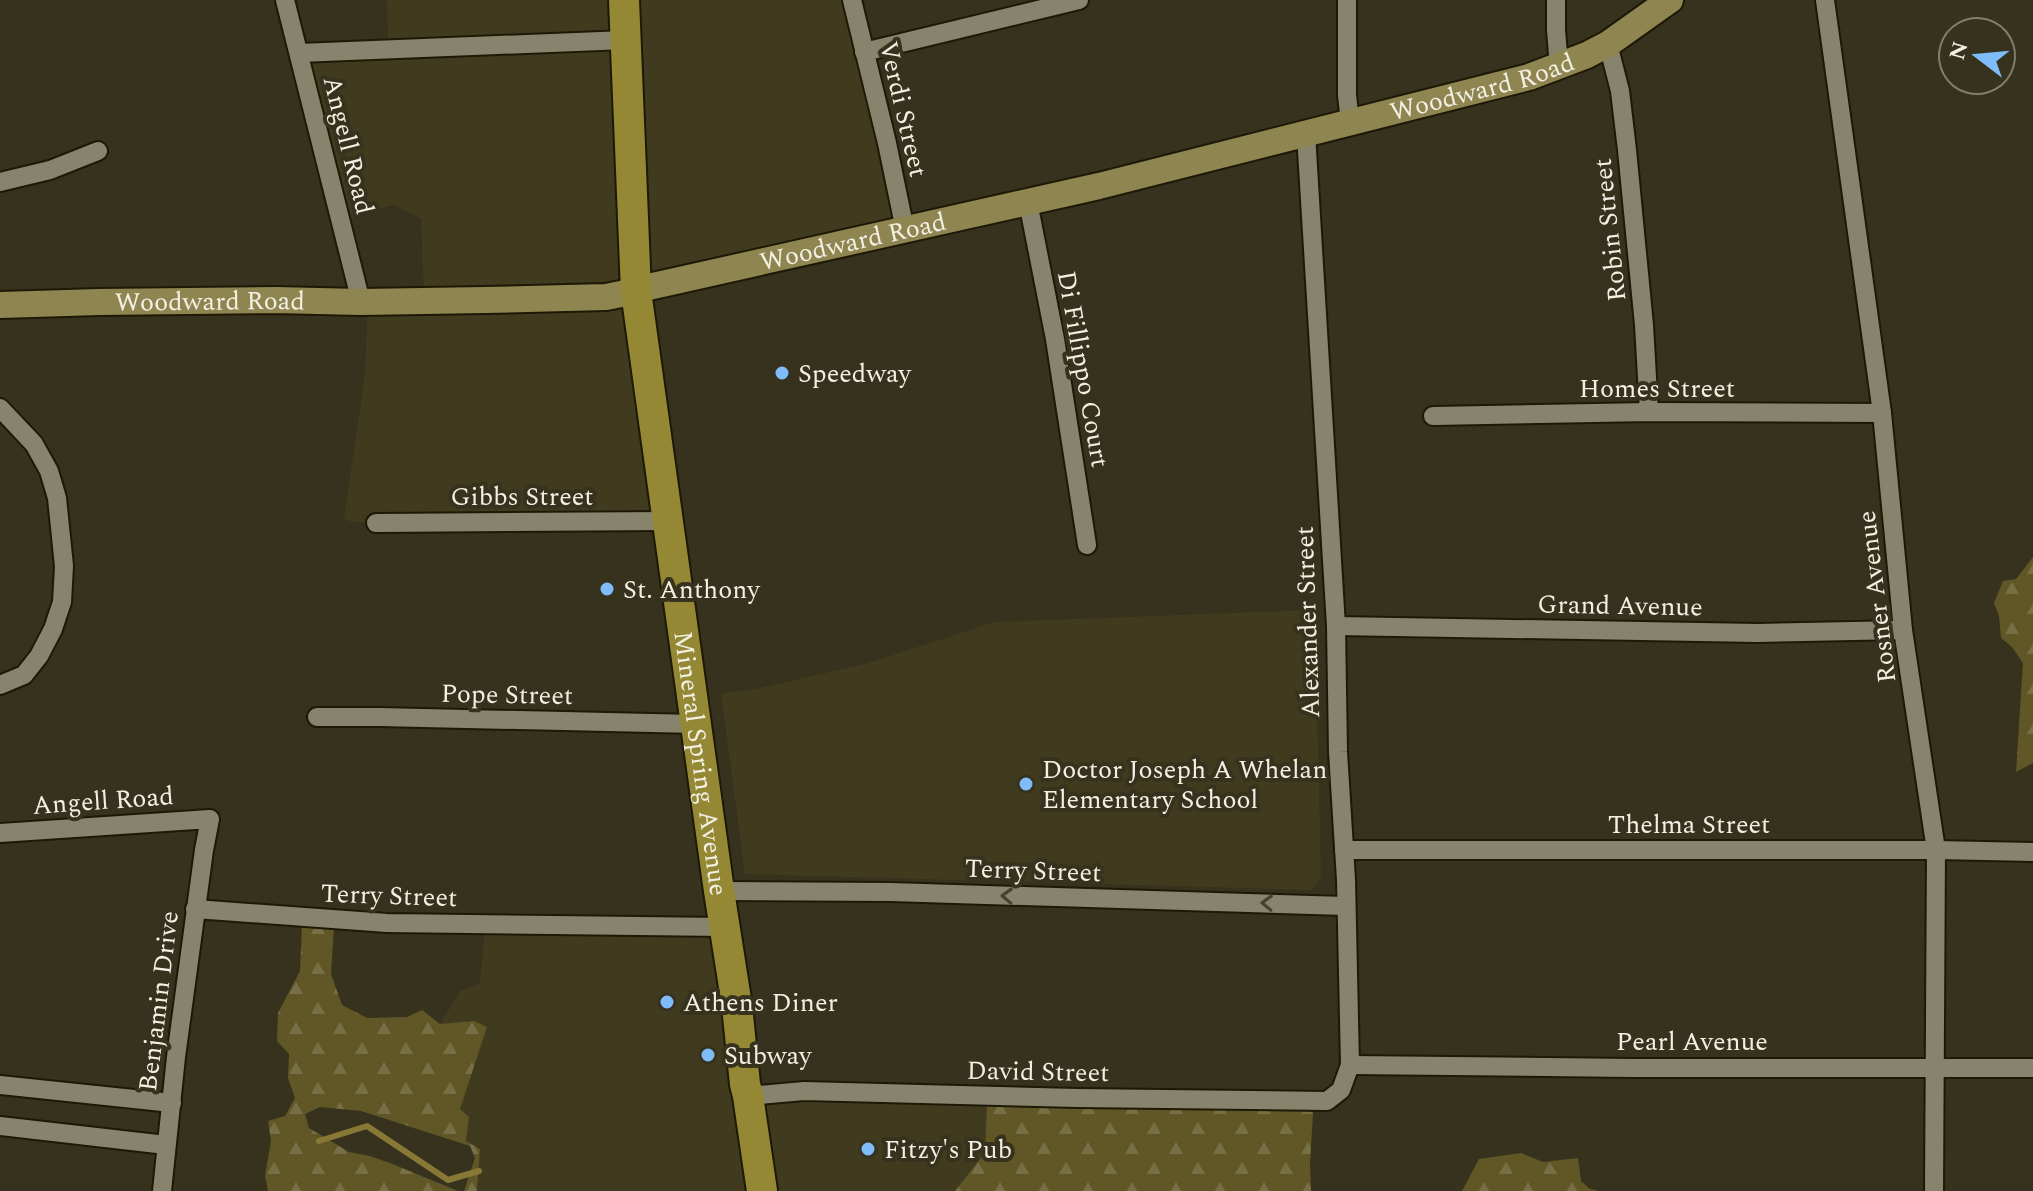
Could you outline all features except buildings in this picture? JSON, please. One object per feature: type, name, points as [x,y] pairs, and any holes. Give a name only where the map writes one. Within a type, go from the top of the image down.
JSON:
[{"type":"main road","name":"Mineral Spring Avenue","points":[[624,0],[640,290],[655,441],[762,1191]]},
{"type":"street","name":"Angell Road","points":[[285,0],[361,302]]},
{"type":"street","name":"Verdi Street","points":[[852,0],[905,230]]},
{"type":"street","points":[[864,52],[1079,0]]},
{"type":"street","points":[[1347,0],[1350,122]]},
{"type":"street","points":[[1556,0],[1559,67]]},
{"type":"street","name":"Woodward Road","points":[[0,305],[606,297],[1028,202],[1529,77],[1608,44],[1670,0]]},
{"type":"street","name":"Rosner Avenue","points":[[1825,0],[1882,413],[1903,630],[1936,850],[1934,1191]]},
{"type":"street","points":[[299,53],[626,40]]},
{"type":"street","name":"Robin Street","points":[[1608,44],[1620,91],[1627,150],[1649,412]]},
{"type":"street","name":"Alexander Street","points":[[1306,134],[1336,626],[1350,1065]]},
{"type":"street","points":[[0,182],[50,170],[98,151]]},
{"type":"street","name":"Di Fillippo Court","points":[[1028,202],[1055,339],[1087,545]]},
{"type":"street","points":[[0,408],[34,444],[49,471],[57,498],[64,566],[62,602],[39,656],[24,675],[0,685]]},
{"type":"street","name":"Homes Street","points":[[1433,416],[1649,412],[1882,413]]},
{"type":"street","name":"Gibbs Street","points":[[376,523],[668,521]]},
{"type":"street","name":"Grand Avenue","points":[[1336,626],[1758,633],[1903,630]]},
{"type":"street","name":"Pope Street","points":[[317,717],[696,724]]},
{"type":"street","name":"Angell Road","points":[[0,833],[210,819]]},
{"type":"street","name":"Benjamin Drive","points":[[162,1191],[195,909],[210,819]]},
{"type":"street","name":"Thelma Street","points":[[1344,850],[2033,852]]},
{"type":"street","name":"Terry Street","points":[[719,891],[891,892],[1345,906]]},
{"type":"street","name":"Terry Street","points":[[195,909],[387,923],[725,927]]},
{"type":"street","name":"Pearl Avenue","points":[[1350,1065],[2033,1068]]},
{"type":"street","name":"David Street","points":[[748,1096],[804,1091],[1327,1101],[1341,1090],[1350,1065]]},
{"type":"street","points":[[0,1085],[172,1103]]},
{"type":"street","points":[[0,1126],[166,1145]]},
{"type":"shaded area","points":[[387,0],[858,0],[907,231],[648,290],[674,512],[579,525],[353,522],[344,519],[365,375],[368,300],[424,295],[421,219],[393,205],[349,218],[305,59],[388,49]]},
{"type":"shaded area","name":"Doctor Joseph A Whelan Elementary School","points":[[1315,610],[1321,878],[1312,890],[745,874],[721,694],[869,663],[994,622]]},
{"type":"shaded area","points":[[485,927],[722,929],[758,1093],[987,1103],[985,1154],[955,1191],[477,1191],[480,1149],[466,1141],[469,1117],[460,1109],[487,1027],[440,1024],[461,990],[480,983]]},
{"type":"green space","points":[[2033,557],[2033,763],[2016,772],[2023,663],[2001,638],[1994,603],[2003,581],[2016,579]]},
{"type":"green space","points":[[302,924],[334,927],[331,974],[342,1005],[367,1018],[407,1017],[422,1010],[440,1024],[474,1021],[487,1027],[460,1109],[469,1117],[466,1141],[480,1149],[477,1191],[464,1191],[475,1158],[470,1146],[361,1111],[320,1107],[305,1114],[309,1128],[349,1152],[390,1163],[458,1191],[268,1191],[265,1176],[271,1141],[268,1121],[285,1116],[295,1098],[288,1078],[289,1054],[277,1041],[278,1013],[300,971]]},
{"type":"green space","points":[[987,1103],[1310,1110],[1313,1113],[1311,1191],[955,1191],[985,1154]]},
{"type":"green space","points":[[1521,1153],[1543,1162],[1578,1158],[1581,1181],[1590,1189],[1599,1191],[1462,1191],[1479,1159]]},
{"type":"waterway","points":[[319,1141],[367,1126],[448,1180],[479,1171]]},
{"type":"place","name":"Speedway","points":[[782,373]]},
{"type":"place","name":"St. Anthony","points":[[607,589]]},
{"type":"place","name":"Doctor Joseph A Whelan Elementary School","points":[[1026,784]]},
{"type":"place","name":"Athens Diner","points":[[667,1002]]},
{"type":"place","name":"Subway","points":[[708,1055]]},
{"type":"place","name":"Fitzy's Pub","points":[[868,1149]]}]
